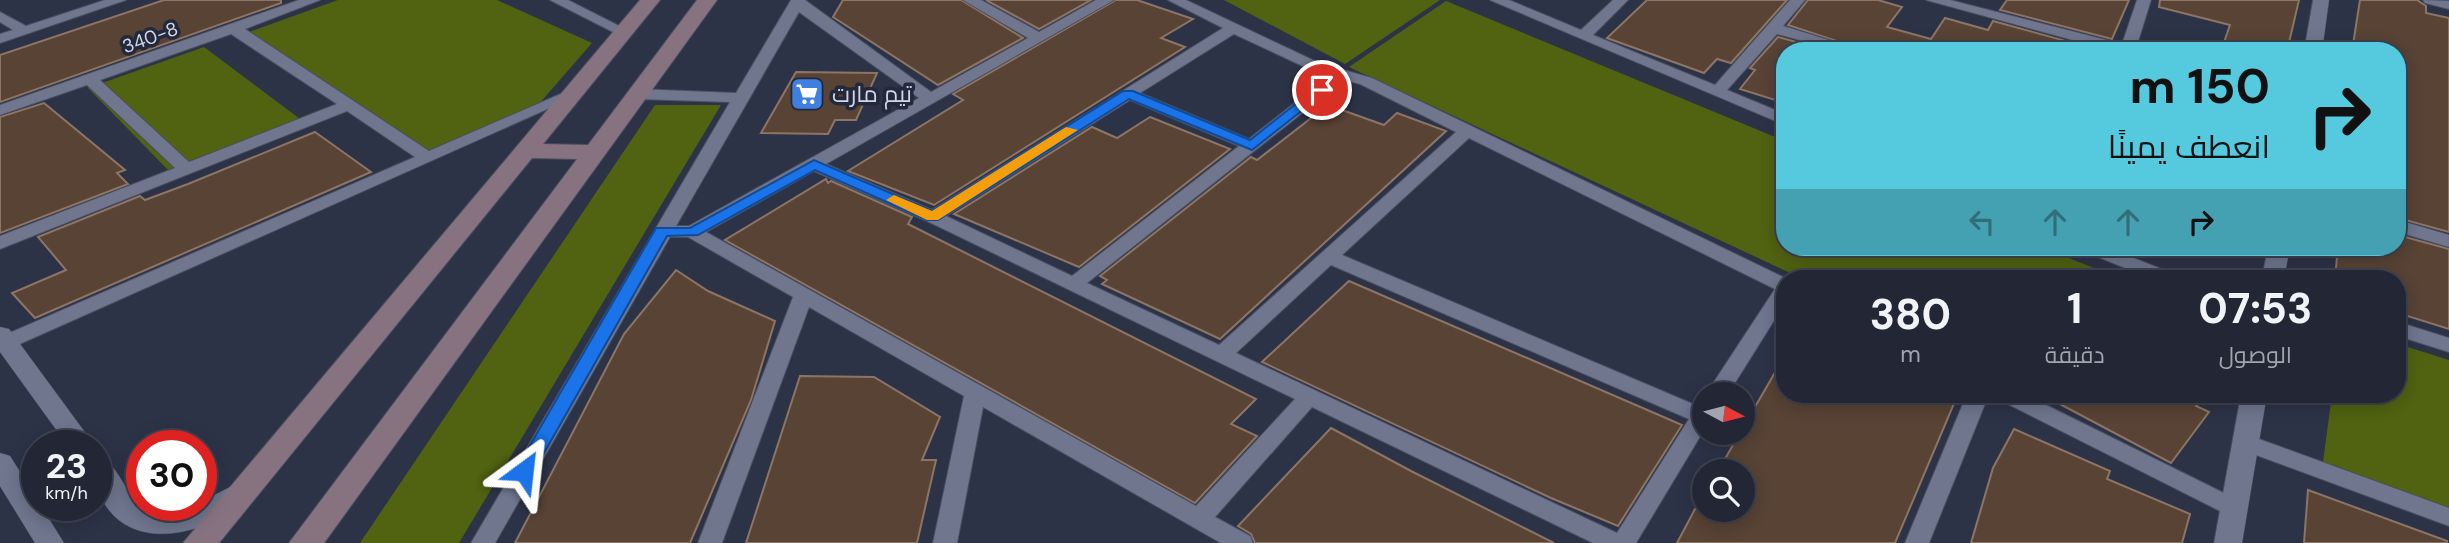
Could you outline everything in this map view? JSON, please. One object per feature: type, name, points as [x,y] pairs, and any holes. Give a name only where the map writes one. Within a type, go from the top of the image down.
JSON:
[{"type":"main road","points":[[200,543],[650,0]]},
{"type":"main road","points":[[306,543],[707,0]]},
{"type":"main road","points":[[526,151],[593,152]]},
{"type":"street","points":[[0,40],[119,0]]},
{"type":"street","name":"340-8","points":[[0,110],[313,0]]},
{"type":"street","points":[[557,0],[624,32]]},
{"type":"street","points":[[970,0],[1040,38]]},
{"type":"street","points":[[692,232],[1107,0]]},
{"type":"street","points":[[1174,0],[1233,30],[1339,76],[1366,81],[1776,283]]},
{"type":"street","points":[[1497,0],[1776,116]]},
{"type":"street","points":[[1583,36],[1621,0]]},
{"type":"street","points":[[1718,90],[1798,0]]},
{"type":"street","points":[[1933,0],[1975,5],[2102,42]]},
{"type":"street","points":[[2132,42],[2144,0]]},
{"type":"street","points":[[2314,42],[2321,0]]},
{"type":"street","points":[[2430,0],[2449,5]]},
{"type":"street","points":[[483,543],[797,2],[931,99]]},
{"type":"street","points":[[0,16],[25,31]]},
{"type":"street","points":[[233,28],[428,158]]},
{"type":"street","points":[[1773,28],[1825,42]]},
{"type":"street","points":[[933,217],[1233,30]]},
{"type":"street","points":[[1074,284],[1339,76]]},
{"type":"street","points":[[90,79],[187,170]]},
{"type":"street","points":[[1718,90],[1776,105]]},
{"type":"street","points":[[637,94],[742,98]]},
{"type":"street","points":[[1128,94],[1252,146]]},
{"type":"street","points":[[70,430],[3,339],[571,95]]},
{"type":"street","points":[[0,243],[349,105]]},
{"type":"street","points":[[1221,355],[1467,131]]},
{"type":"street","points":[[814,165],[933,217],[1615,543]]},
{"type":"street","points":[[2406,228],[2449,241]]},
{"type":"street","points":[[662,231],[692,232],[1241,543]]},
{"type":"street","points":[[2112,256],[2147,270]]},
{"type":"street","points":[[1329,257],[1692,410]]},
{"type":"street","points":[[710,543],[803,296]]},
{"type":"street","points":[[1725,382],[1776,301]]},
{"type":"street","points":[[2406,332],[2449,345]]},
{"type":"street","points":[[945,543],[975,393]]},
{"type":"street","points":[[1199,519],[1310,397]]},
{"type":"street","points":[[1917,543],[1974,403]]},
{"type":"street","points":[[2024,403],[2234,508]]},
{"type":"street","points":[[2228,543],[2252,403]]},
{"type":"street","points":[[1623,543],[1692,433]]},
{"type":"street","points":[[2245,442],[2449,517]]},
{"type":"street","points":[[0,463],[50,543]]},
{"type":"street","points":[[112,486],[134,516],[148,523],[167,524],[195,517],[247,487]]},
{"type":"green space","points":[[338,0],[497,0],[592,43],[538,105],[419,158],[238,36]]},
{"type":"green space","points":[[1224,0],[1440,0],[1345,64]]},
{"type":"green space","points":[[1446,1],[1776,137],[1776,256],[2064,256],[2098,270],[1784,270],[1349,67]]},
{"type":"green space","points":[[204,47],[300,119],[170,172],[88,88]]},
{"type":"green space","points":[[655,105],[721,105],[459,543],[360,543]]},
{"type":"green space","points":[[2406,347],[2449,360],[2449,508],[2323,462],[2331,403],[2406,403]]},
{"type":"building","points":[[164,0],[281,0],[281,3],[0,102],[0,55]]},
{"type":"building","points":[[843,0],[961,0],[1023,38],[938,85],[833,17]]},
{"type":"building","points":[[986,0],[1091,0],[1039,29]]},
{"type":"building","points":[[1116,0],[1137,0],[1193,19],[1161,38],[1185,47],[934,205],[848,171],[963,100],[953,94]]},
{"type":"building","points":[[1647,0],[1787,0],[1731,63],[1717,59],[1704,73],[1607,38]]},
{"type":"building","points":[[1808,0],[1878,0],[1902,7],[1887,27],[1931,39],[1945,18],[1988,30],[1993,21],[2069,42],[1840,42],[1788,25]]},
{"type":"building","points":[[2007,0],[2129,0],[2112,39],[2000,10]]},
{"type":"building","points":[[2160,0],[2299,0],[2289,42],[2224,42],[2230,25],[2159,7]]},
{"type":"building","points":[[2360,0],[2417,0],[2426,6],[2426,13],[2449,18],[2449,232],[2406,220],[2406,42],[2353,42]]},
{"type":"building","points":[[1778,37],[1796,42],[1776,42],[1776,100],[1740,89],[1755,70],[1750,68]]},
{"type":"building","points":[[796,72],[877,73],[856,120],[835,120],[828,134],[761,133]]},
{"type":"building","points":[[44,103],[125,170],[117,173],[128,184],[0,233],[0,117]]},
{"type":"building","points":[[1328,105],[1384,125],[1397,113],[1446,131],[1220,339],[1102,284],[1107,280],[1100,276],[1251,157],[1257,160]]},
{"type":"building","points":[[1150,117],[1230,149],[1079,267],[954,214],[1092,127],[1117,138]]},
{"type":"building","points":[[315,132],[371,172],[35,318],[12,293],[66,270],[38,237],[140,196],[145,200],[188,184]]},
{"type":"building","points":[[826,179],[828,183],[831,181],[912,217],[908,224],[1256,399],[1231,424],[1257,436],[1195,503],[725,240]]},
{"type":"building","points":[[2406,237],[2449,249],[2449,329],[2406,316],[2406,270],[2336,270],[2337,256],[2406,256]]},
{"type":"building","points":[[676,270],[708,291],[775,321],[751,400],[690,543],[515,543],[624,334]]},
{"type":"building","points":[[1349,281],[1682,425],[1618,526],[1551,498],[1262,362]]},
{"type":"building","points":[[1776,371],[1776,403],[1954,403],[1895,543],[1677,543],[1692,515],[1692,522],[1755,522],[1755,459],[1725,459],[1733,445],[1755,445],[1755,407]]},
{"type":"building","points":[[800,376],[874,377],[940,417],[922,460],[936,460],[917,543],[746,543]]},
{"type":"building","points":[[2058,403],[2198,403],[2196,406],[2209,412],[2171,463]]},
{"type":"building","points":[[1331,428],[1554,543],[1255,543],[1251,534],[1238,526]]},
{"type":"building","points":[[2014,429],[2110,471],[2107,479],[2190,514],[2182,543],[1971,543],[1993,468]]},
{"type":"building","points":[[2308,490],[2447,541],[2447,543],[2304,543]]},
{"type":"slow traffic","points":[[894,200],[933,217],[1071,130]]},
{"type":"place","name":"تيم مارت","points":[[807,94]]},
{"type":"route","points":[[524,471],[662,231],[692,232],[814,165],[933,217],[1128,94],[1252,146],[1322,90]]}]
